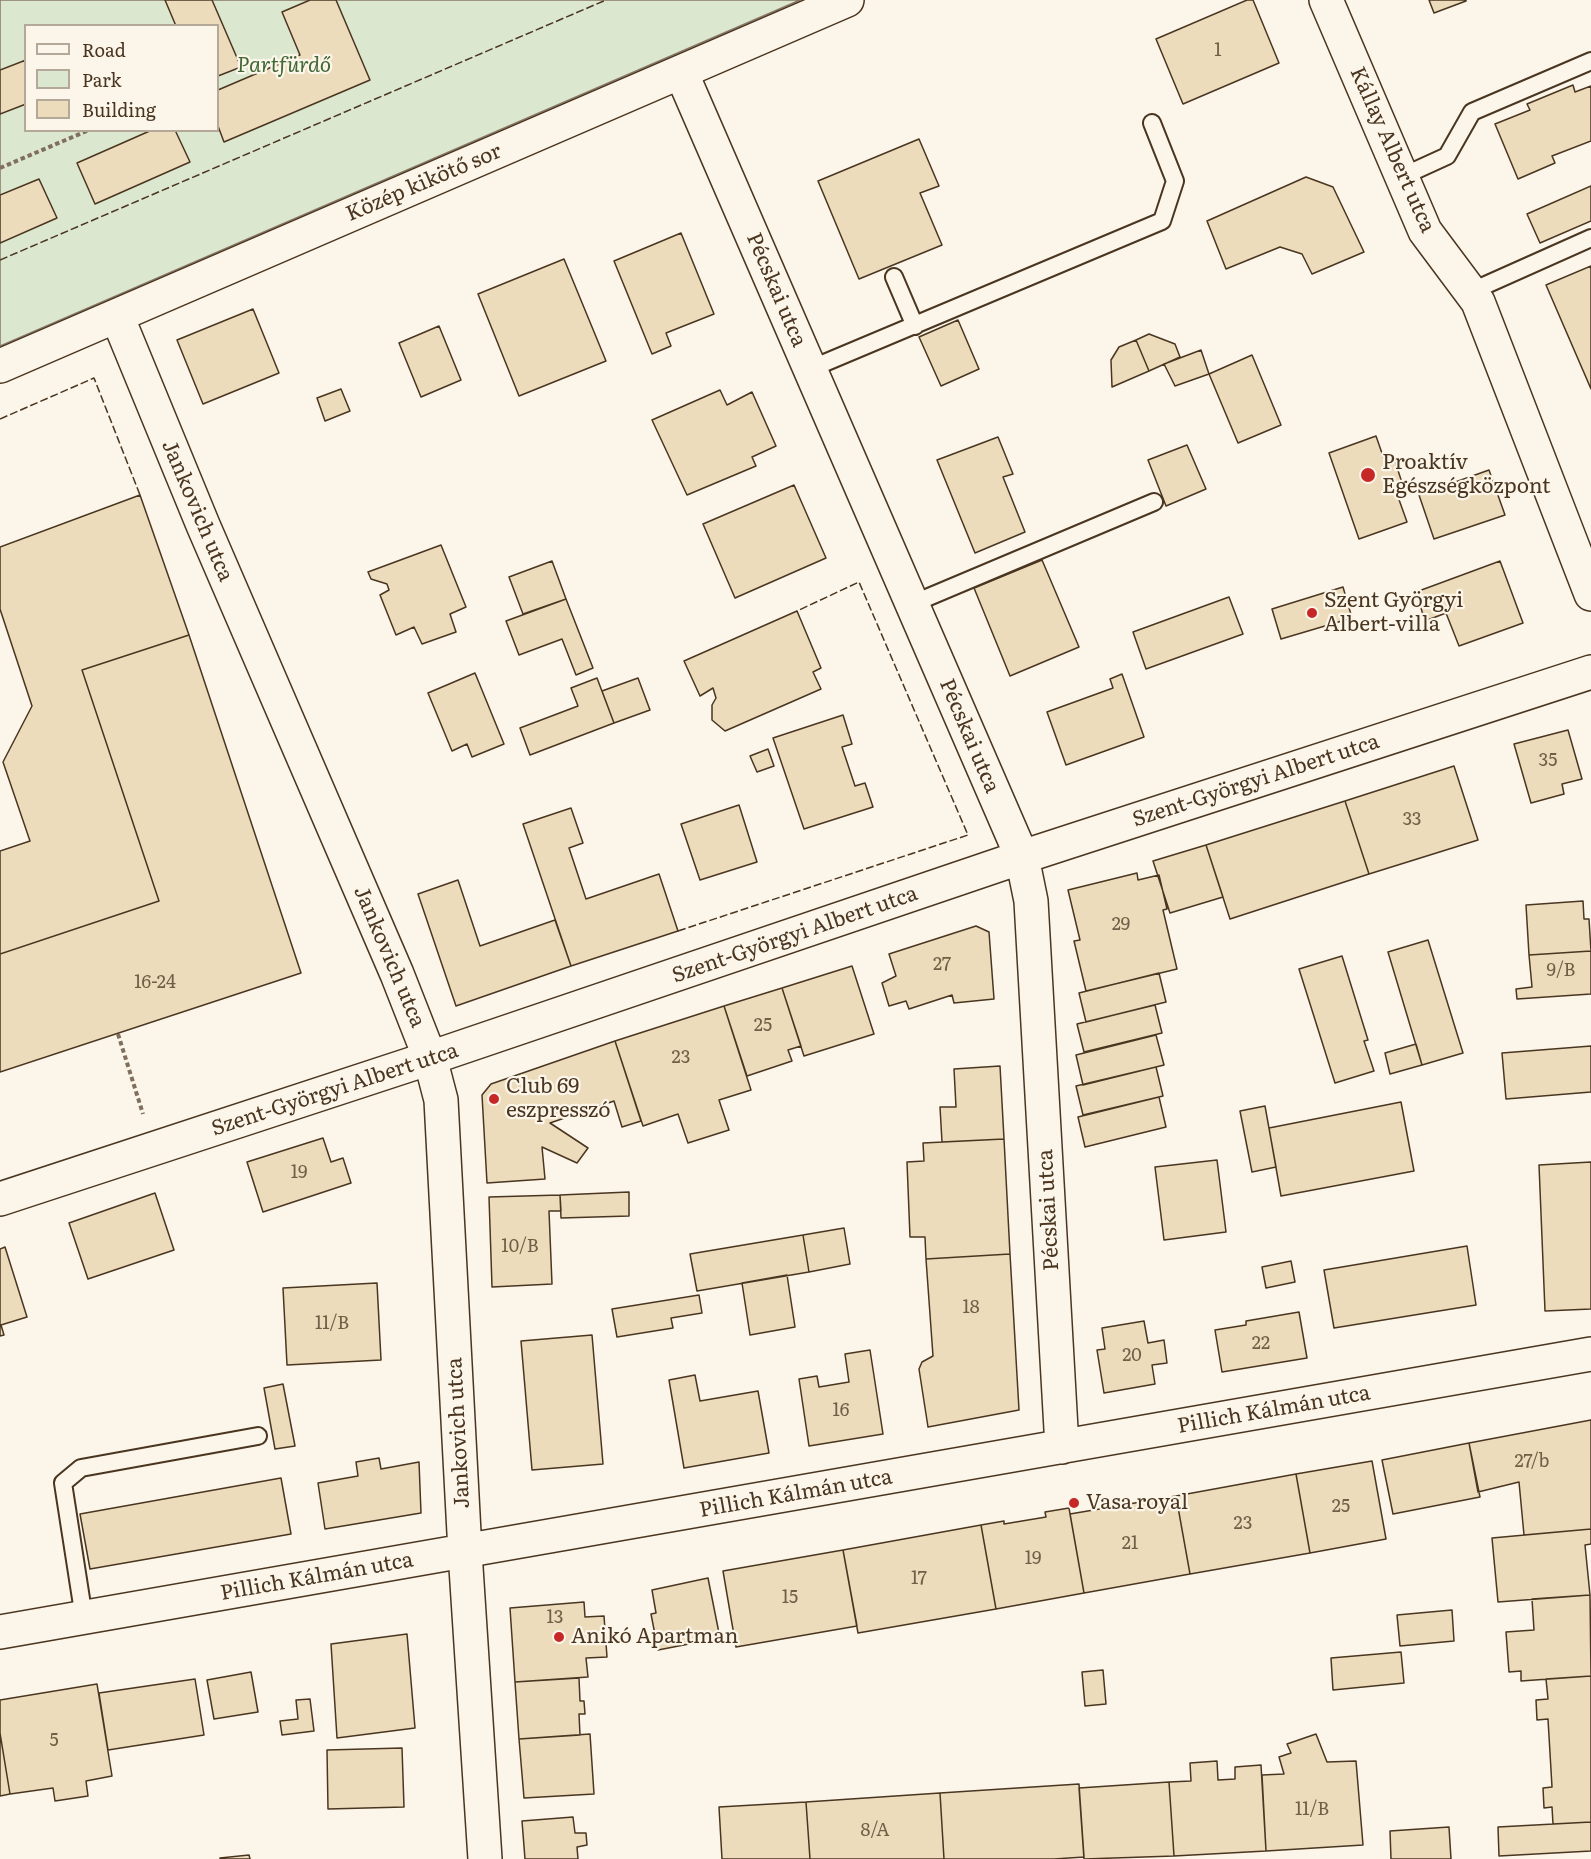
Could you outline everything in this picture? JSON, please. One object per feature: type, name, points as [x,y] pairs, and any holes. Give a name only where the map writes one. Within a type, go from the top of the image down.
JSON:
[{"type":"street","name":"Közép kikötő sor","points":[[0,366],[847,0]]},
{"type":"street","name":"Kállay Albert utca","points":[[1326,0],[1425,231],[1478,302],[1591,594]]},
{"type":"street","name":"Pécskai utca","points":[[681,72],[1022,857],[1031,901],[1062,1447]]},
{"type":"street","name":"Jankovich utca","points":[[117,316],[203,525],[397,974],[430,1059],[441,1100],[465,1552],[485,1859]]},
{"type":"street","name":"Szent-Györgyi Albert utca","points":[[0,1199],[430,1059],[1022,857],[1591,672]]},
{"type":"street","name":"Pillich Kálmán utca","points":[[0,1632],[1591,1354]]},
{"type":"lane","points":[[1401,177],[1447,156],[1473,112],[1591,61]]},
{"type":"lane","points":[[810,369],[1162,221],[1175,181],[1152,123]]},
{"type":"lane","points":[[1470,292],[1591,238]]},
{"type":"lane","points":[[894,277],[915,326]]},
{"type":"lane","points":[[912,604],[1154,502]]},
{"type":"lane","points":[[84,1618],[63,1484],[81,1468],[258,1436]]},
{"type":"path","points":[[0,168],[84,132]]},
{"type":"path","points":[[117,1034],[142,1111]]},
{"type":"green space","name":"Partfürdő","points":[[0,0],[800,0],[0,346]]},
{"type":"building","points":[[165,0],[212,0],[241,67],[219,76],[219,24],[175,24]]},
{"type":"building","points":[[310,0],[336,0],[370,80],[224,142],[219,129],[219,90],[300,55],[282,12]]},
{"type":"building","points":[[1247,0],[1253,0],[1279,63],[1183,104],[1156,39]]},
{"type":"building","points":[[1429,0],[1466,0],[1466,1],[1434,13]]},
{"type":"building","points":[[24,61],[24,105],[0,114],[0,70]]},
{"type":"building","points":[[1573,85],[1575,92],[1591,86],[1591,141],[1552,156],[1555,163],[1518,179],[1495,124],[1530,110],[1527,104]]},
{"type":"building","points":[[147,132],[176,132],[190,162],[95,204],[77,163]]},
{"type":"building","points":[[919,139],[939,186],[920,193],[942,245],[859,279],[818,181]]},
{"type":"building","points":[[1306,177],[1333,187],[1364,252],[1312,274],[1302,254],[1280,247],[1226,269],[1207,221]]},
{"type":"building","points":[[39,179],[57,218],[0,243],[0,195]]},
{"type":"building","points":[[1591,186],[1591,221],[1540,243],[1527,214]]},
{"type":"building","points":[[681,233],[714,314],[666,333],[671,346],[652,354],[614,261]]},
{"type":"building","points":[[564,259],[606,361],[519,396],[478,294]]},
{"type":"building","points":[[1591,266],[1591,389],[1546,285]]},
{"type":"building","points":[[253,309],[279,373],[203,404],[177,340]]},
{"type":"building","points":[[958,320],[979,369],[941,386],[919,337]]},
{"type":"building","points":[[439,326],[461,380],[421,397],[399,343]]},
{"type":"building","points":[[1149,334],[1175,344],[1180,357],[1149,371],[1136,340]]},
{"type":"building","points":[[1136,340],[1149,371],[1112,387],[1111,360],[1119,347]]},
{"type":"building","points":[[1201,350],[1209,374],[1175,386],[1164,364]]},
{"type":"building","points":[[1252,355],[1281,425],[1238,443],[1209,374]]},
{"type":"building","points":[[341,389],[350,411],[325,421],[317,398]]},
{"type":"building","points":[[720,390],[727,405],[752,392],[776,446],[752,457],[756,466],[687,495],[652,420]]},
{"type":"building","name":"Proaktív Egészségközpont","points":[[1376,436],[1384,459],[1393,455],[1405,492],[1397,494],[1407,522],[1359,539],[1329,453]]},
{"type":"building","points":[[998,437],[1013,474],[1003,477],[1025,532],[975,553],[937,460]]},
{"type":"building","points":[[1187,445],[1206,489],[1166,506],[1148,460]]},
{"type":"building","points":[[1489,470],[1505,515],[1434,539],[1419,495]]},
{"type":"building","points":[[794,485],[826,558],[735,598],[703,524]]},
{"type":"building","points":[[140,495],[189,635],[82,670],[159,901],[0,954],[0,851],[30,841],[3,762],[32,706],[0,609],[0,547]]},
{"type":"building","points":[[441,545],[466,607],[450,614],[456,632],[422,644],[414,627],[396,635],[380,595],[389,590],[387,584],[371,579],[368,572]]},
{"type":"building","points":[[1042,560],[1079,647],[1010,676],[974,588]]},
{"type":"building","points":[[552,561],[566,599],[523,614],[509,577]]},
{"type":"building","points":[[1500,561],[1523,623],[1459,646],[1446,613],[1425,621],[1416,592]]},
{"type":"building","name":"Szent Györgyi Albert-villa","points":[[1343,587],[1352,618],[1281,639],[1272,609]]},
{"type":"building","points":[[1229,597],[1243,634],[1146,669],[1133,632]]},
{"type":"building","points":[[566,599],[593,668],[576,675],[562,639],[519,655],[506,621]]},
{"type":"building","points":[[797,611],[821,668],[813,672],[821,689],[725,731],[712,720],[712,705],[716,698],[713,688],[700,696],[684,661]]},
{"type":"building","points":[[189,635],[301,973],[0,1072],[0,954],[159,901],[82,670]]},
{"type":"building","points":[[475,673],[504,744],[472,757],[467,744],[452,751],[428,693]]},
{"type":"building","points":[[1122,674],[1144,737],[1066,765],[1047,712],[1113,688],[1110,679]]},
{"type":"building","points":[[597,678],[614,723],[530,755],[520,728],[578,706],[571,688]]},
{"type":"building","points":[[638,678],[650,710],[614,723],[602,691]]},
{"type":"building","points":[[843,715],[852,744],[842,747],[855,786],[865,783],[873,807],[804,829],[773,738]]},
{"type":"building","points":[[1568,730],[1582,779],[1562,784],[1564,794],[1531,803],[1514,744]]},
{"type":"building","points":[[768,749],[774,766],[757,772],[750,756]]},
{"type":"building","points":[[1454,766],[1478,840],[1369,874],[1345,801]]},
{"type":"building","points":[[1345,801],[1369,874],[1230,919],[1206,845]]},
{"type":"building","points":[[739,805],[757,862],[700,880],[681,824]]},
{"type":"building","points":[[571,808],[583,843],[569,848],[586,899],[659,874],[678,931],[571,966],[523,824]]},
{"type":"building","points":[[1206,845],[1223,897],[1170,913],[1153,861]]},
{"type":"building","points":[[1137,873],[1138,880],[1159,875],[1167,909],[1163,910],[1177,969],[1086,991],[1074,941],[1080,940],[1068,890]]},
{"type":"building","points":[[458,880],[480,946],[555,920],[571,966],[456,1006],[418,894]]},
{"type":"building","points":[[1583,901],[1584,919],[1589,919],[1591,951],[1529,955],[1526,905]]},
{"type":"building","points":[[976,926],[989,932],[994,999],[954,1003],[952,995],[909,1009],[906,1001],[889,1006],[882,983],[896,976],[889,954]]},
{"type":"building","points":[[1428,940],[1463,1053],[1422,1065],[1388,952]]},
{"type":"building","points":[[1591,951],[1591,994],[1517,999],[1516,989],[1532,987],[1529,955]]},
{"type":"building","points":[[1342,956],[1368,1040],[1364,1041],[1374,1071],[1335,1083],[1299,969]]},
{"type":"building","points":[[852,966],[874,1034],[804,1056],[782,988]]},
{"type":"building","points":[[1159,973],[1166,1002],[1086,1022],[1079,993]]},
{"type":"building","points":[[782,988],[801,1046],[788,1050],[792,1061],[747,1076],[724,1006]]},
{"type":"building","points":[[1155,1005],[1162,1033],[1084,1052],[1077,1024]]},
{"type":"building","points":[[724,1006],[751,1090],[719,1100],[729,1130],[688,1143],[678,1114],[643,1126],[615,1041]]},
{"type":"building","points":[[1156,1035],[1164,1065],[1083,1085],[1076,1055]]},
{"type":"building","points":[[615,1041],[641,1121],[622,1127],[614,1101],[550,1123],[588,1148],[577,1163],[542,1147],[545,1179],[487,1183],[482,1095],[491,1084]]},
{"type":"building","points":[[1416,1044],[1422,1065],[1390,1074],[1385,1053]]},
{"type":"building","points":[[1591,1046],[1591,1092],[1506,1099],[1502,1053]]},
{"type":"building","points":[[1000,1066],[1004,1139],[942,1142],[940,1107],[956,1107],[954,1069]]},
{"type":"building","points":[[1156,1067],[1163,1096],[1083,1115],[1076,1086]]},
{"type":"building","points":[[1159,1097],[1166,1127],[1085,1147],[1078,1117]]},
{"type":"building","points":[[1401,1102],[1414,1171],[1281,1196],[1269,1128]]},
{"type":"building","points":[[1265,1106],[1276,1167],[1252,1172],[1240,1111]]},
{"type":"building","points":[[323,1138],[331,1162],[343,1158],[351,1183],[263,1212],[247,1162]]},
{"type":"building","points":[[1004,1139],[1010,1254],[926,1259],[925,1237],[910,1237],[907,1162],[924,1161],[923,1143]]},
{"type":"building","points":[[1217,1160],[1226,1232],[1164,1240],[1155,1167]]},
{"type":"building","points":[[1591,1162],[1591,1309],[1545,1311],[1539,1165]]},
{"type":"building","points":[[629,1192],[629,1216],[561,1218],[560,1195]]},
{"type":"building","points":[[155,1193],[174,1250],[88,1279],[69,1223]]},
{"type":"building","points":[[560,1195],[561,1211],[549,1211],[552,1284],[492,1287],[489,1197]]},
{"type":"building","points":[[844,1228],[850,1264],[809,1272],[803,1235]]},
{"type":"building","points":[[803,1235],[809,1272],[697,1291],[690,1254]]},
{"type":"building","points":[[1467,1246],[1476,1305],[1334,1328],[1324,1270]]},
{"type":"building","points":[[5,1247],[27,1317],[1,1325],[4,1335],[0,1336],[0,1249]]},
{"type":"building","points":[[1010,1254],[1019,1410],[928,1427],[919,1369],[922,1362],[933,1356],[926,1259]]},
{"type":"building","points":[[1291,1261],[1295,1282],[1266,1288],[1262,1267]]},
{"type":"building","points":[[787,1275],[795,1327],[750,1335],[742,1283]]},
{"type":"building","points":[[377,1283],[381,1360],[287,1365],[283,1288]]},
{"type":"building","points":[[699,1295],[702,1313],[671,1318],[673,1328],[617,1337],[612,1309]]},
{"type":"building","points":[[1299,1312],[1307,1358],[1222,1372],[1215,1330],[1246,1325],[1246,1321]]},
{"type":"building","points":[[1144,1321],[1148,1343],[1164,1340],[1167,1363],[1152,1365],[1155,1384],[1104,1393],[1097,1350],[1105,1349],[1102,1328]]},
{"type":"building","points":[[592,1335],[603,1464],[532,1470],[521,1341]]},
{"type":"building","points":[[870,1350],[883,1434],[809,1446],[799,1379],[817,1376],[819,1387],[849,1382],[845,1354]]},
{"type":"building","points":[[695,1375],[700,1401],[758,1391],[769,1453],[684,1468],[669,1380]]},
{"type":"building","points":[[283,1384],[295,1446],[275,1449],[264,1388]]},
{"type":"building","points":[[1591,1420],[1591,1529],[1524,1535],[1519,1482],[1478,1492],[1469,1443]]},
{"type":"building","points":[[1469,1443],[1480,1497],[1393,1514],[1382,1460]]},
{"type":"building","points":[[379,1458],[381,1469],[419,1462],[421,1513],[325,1529],[318,1483],[358,1476],[356,1462]]},
{"type":"building","points":[[1372,1461],[1386,1539],[1310,1553],[1296,1474]]},
{"type":"building","points":[[1296,1474],[1310,1553],[1190,1574],[1176,1496]]},
{"type":"building","points":[[281,1478],[291,1534],[90,1569],[80,1514]]},
{"type":"building","points":[[1176,1496],[1190,1574],[1084,1593],[1070,1514]]},
{"type":"building","points":[[1069,1508],[1084,1593],[996,1609],[981,1525],[1004,1521],[1004,1524],[1046,1517],[1045,1512]]},
{"type":"building","points":[[981,1525],[996,1609],[858,1633],[843,1550]]},
{"type":"building","points":[[1591,1529],[1591,1544],[1585,1545],[1590,1595],[1498,1602],[1492,1538]]},
{"type":"building","points":[[843,1550],[857,1626],[736,1647],[723,1571]]},
{"type":"building","points":[[708,1578],[720,1638],[658,1650],[651,1614],[656,1613],[652,1590]]},
{"type":"building","points":[[1590,1595],[1591,1676],[1521,1681],[1521,1671],[1509,1672],[1506,1632],[1534,1630],[1532,1599]]},
{"type":"building","name":"Anikó Apartman","points":[[584,1602],[585,1617],[604,1616],[607,1657],[586,1658],[588,1677],[515,1682],[510,1608]]},
{"type":"building","points":[[1452,1610],[1454,1641],[1400,1646],[1397,1615]]},
{"type":"building","points":[[407,1634],[415,1728],[337,1738],[331,1644]]},
{"type":"building","points":[[1401,1652],[1404,1683],[1333,1690],[1331,1658]]},
{"type":"building","points":[[1103,1670],[1106,1704],[1085,1706],[1082,1672]]},
{"type":"building","points":[[251,1672],[258,1712],[214,1719],[207,1680]]},
{"type":"building","points":[[1591,1676],[1591,1822],[1553,1824],[1552,1807],[1544,1808],[1543,1788],[1552,1787],[1548,1719],[1537,1720],[1536,1700],[1548,1699],[1546,1679]]},
{"type":"building","points":[[579,1678],[580,1701],[584,1701],[585,1714],[579,1714],[580,1735],[519,1739],[515,1682]]},
{"type":"building","points":[[195,1679],[204,1735],[108,1750],[99,1693]]},
{"type":"building","points":[[97,1684],[112,1776],[86,1781],[88,1796],[55,1801],[53,1788],[10,1794],[0,1733],[0,1700]]},
{"type":"building","points":[[310,1699],[314,1731],[282,1735],[280,1721],[298,1719],[296,1700]]},
{"type":"building","points":[[0,1733],[10,1794],[0,1796]]},
{"type":"building","points":[[590,1734],[594,1794],[524,1798],[519,1739]]},
{"type":"building","points":[[1316,1734],[1327,1762],[1356,1761],[1363,1845],[1266,1851],[1262,1775],[1284,1774],[1279,1757],[1291,1753],[1287,1744]]},
{"type":"building","points":[[402,1748],[404,1807],[328,1809],[327,1750]]},
{"type":"building","points":[[1217,1761],[1218,1780],[1235,1779],[1235,1767],[1261,1765],[1266,1851],[1174,1856],[1169,1782],[1191,1781],[1190,1763]]},
{"type":"building","points":[[1169,1782],[1174,1856],[1084,1859],[1079,1788]]},
{"type":"building","points":[[1079,1784],[1084,1857],[944,1859],[940,1793]]},
{"type":"building","points":[[940,1793],[944,1859],[810,1859],[806,1802]]},
{"type":"building","points":[[806,1802],[810,1859],[722,1859],[719,1807]]},
{"type":"building","points":[[573,1817],[575,1833],[586,1833],[587,1845],[577,1847],[578,1859],[525,1859],[522,1821]]},
{"type":"building","points":[[1591,1822],[1591,1851],[1499,1856],[1498,1827]]},
{"type":"building","points":[[1449,1827],[1451,1859],[1391,1859],[1390,1831]]},
{"type":"building","points":[[249,1855],[250,1859],[220,1859],[220,1858]]},
{"type":"fence","points":[[0,260],[606,0]]},
{"type":"fence","points":[[0,419],[94,378],[140,495]]},
{"type":"fence","points":[[678,931],[968,835],[859,582],[797,611]]},
{"type":"place","name":"Proaktív Egészségközpont","points":[[1368,475]]},
{"type":"place","name":"Szent Györgyi Albert-villa","points":[[1312,613]]},
{"type":"place","name":"Club 69 eszpresszó","points":[[494,1099]]},
{"type":"place","name":"Vasa royal","points":[[1074,1503]]},
{"type":"place","name":"Anikó Apartman","points":[[559,1637]]}]
